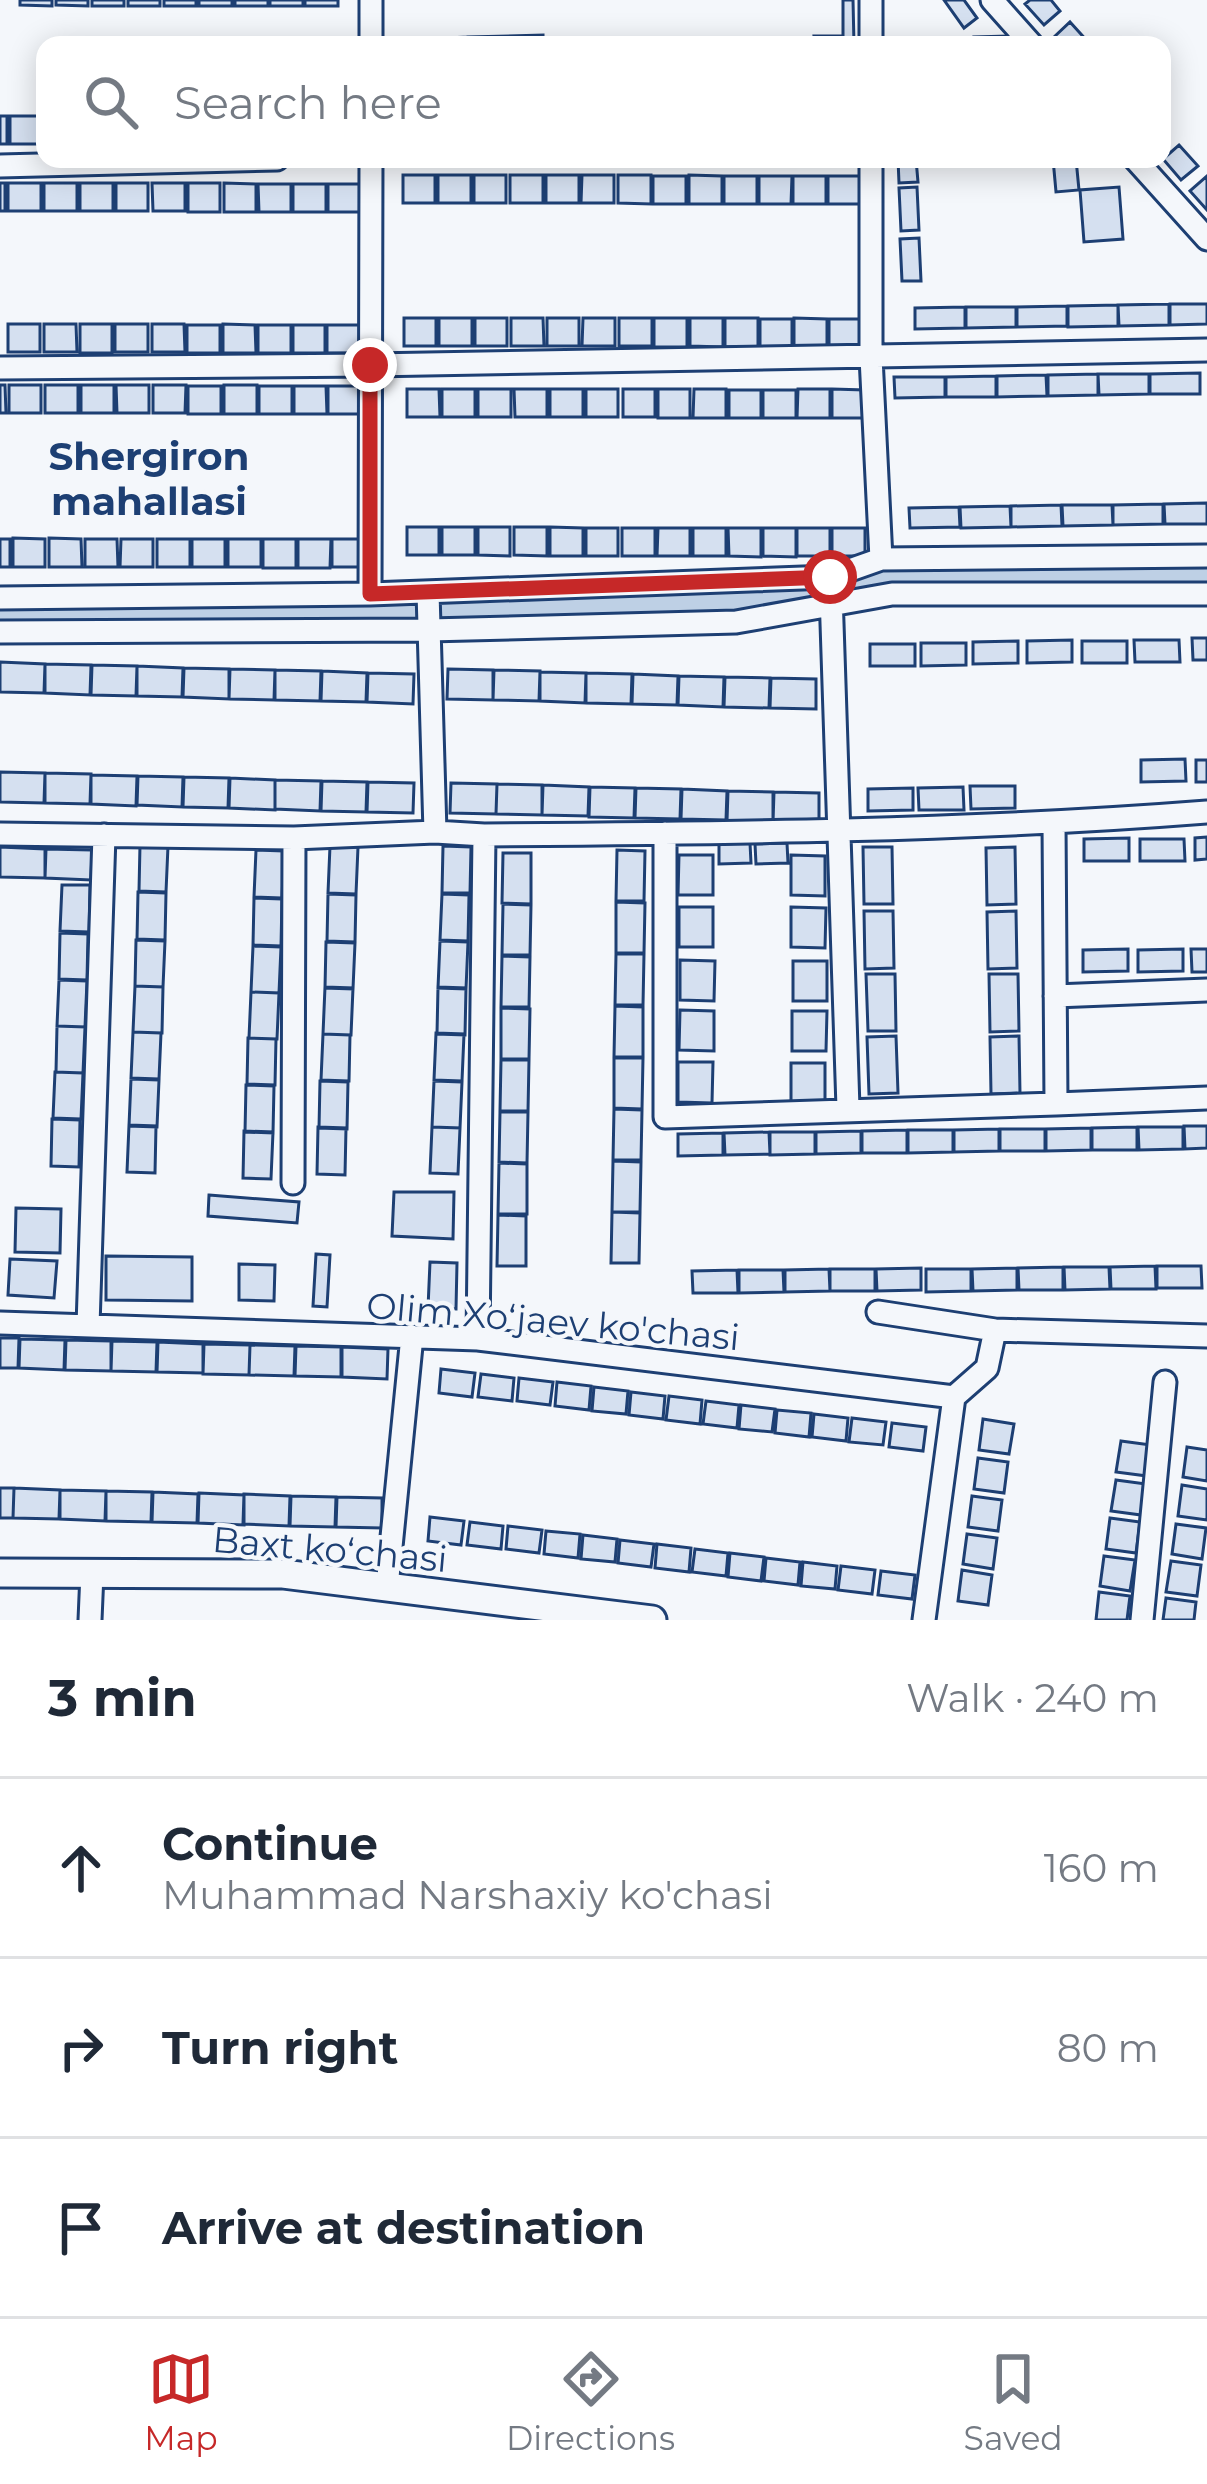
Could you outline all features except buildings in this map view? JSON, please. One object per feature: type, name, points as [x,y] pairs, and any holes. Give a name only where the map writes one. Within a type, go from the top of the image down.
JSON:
[{"type":"main road","name":"Baxt koʻchasi","points":[[0,1573],[283,1574],[652,1620]]},
{"type":"street","points":[[371,0],[371,36]]},
{"type":"street","points":[[872,0],[872,36]]},
{"type":"street","points":[[992,0],[1024,36]]},
{"type":"street","points":[[0,166],[36,165]]},
{"type":"street","points":[[370,594],[371,168]]},
{"type":"street","points":[[872,168],[871,357],[881,559]]},
{"type":"street","points":[[1143,168],[1207,239]]},
{"type":"street","points":[[0,368],[1207,350]]},
{"type":"street","points":[[0,598],[428,592],[830,577],[881,559],[1207,556]]},
{"type":"street","points":[[830,577],[848,1108]]},
{"type":"street","points":[[428,592],[435,832]]},
{"type":"street","points":[[0,632],[429,630],[736,622],[892,594],[1207,594]]},
{"type":"street","points":[[0,834],[294,838],[435,832],[841,832],[1054,824],[1207,812]]},
{"type":"street","points":[[1054,824],[1056,1103]]},
{"type":"street","points":[[665,833],[665,1117],[1207,1098]]},
{"type":"street","points":[[88,1326],[104,835]]},
{"type":"street","points":[[478,1339],[484,835]]},
{"type":"street","points":[[293,1183],[294,838]]},
{"type":"street","points":[[1055,996],[1207,990]]},
{"type":"street","points":[[878,1312],[995,1330],[1207,1336]]},
{"type":"street","name":"Olim Xoʻjaev ko'chasi","points":[[0,1323],[478,1339],[954,1397]]},
{"type":"street","points":[[924,1620],[954,1397],[987,1369],[995,1330]]},
{"type":"street","points":[[387,1587],[412,1336]]},
{"type":"street","points":[[1142,1620],[1165,1382]]},
{"type":"street","points":[[90,1620],[92,1573]]},
{"type":"waterway","points":[[447,611],[556,604],[737,603],[922,571],[1207,577]]},
{"type":"waterway","points":[[0,615],[413,612]]},
{"type":"district","name":"Shergiron mahallasi","points":[[149,478]]},
{"type":"route","points":[[370,365],[370,594],[830,577]]}]
